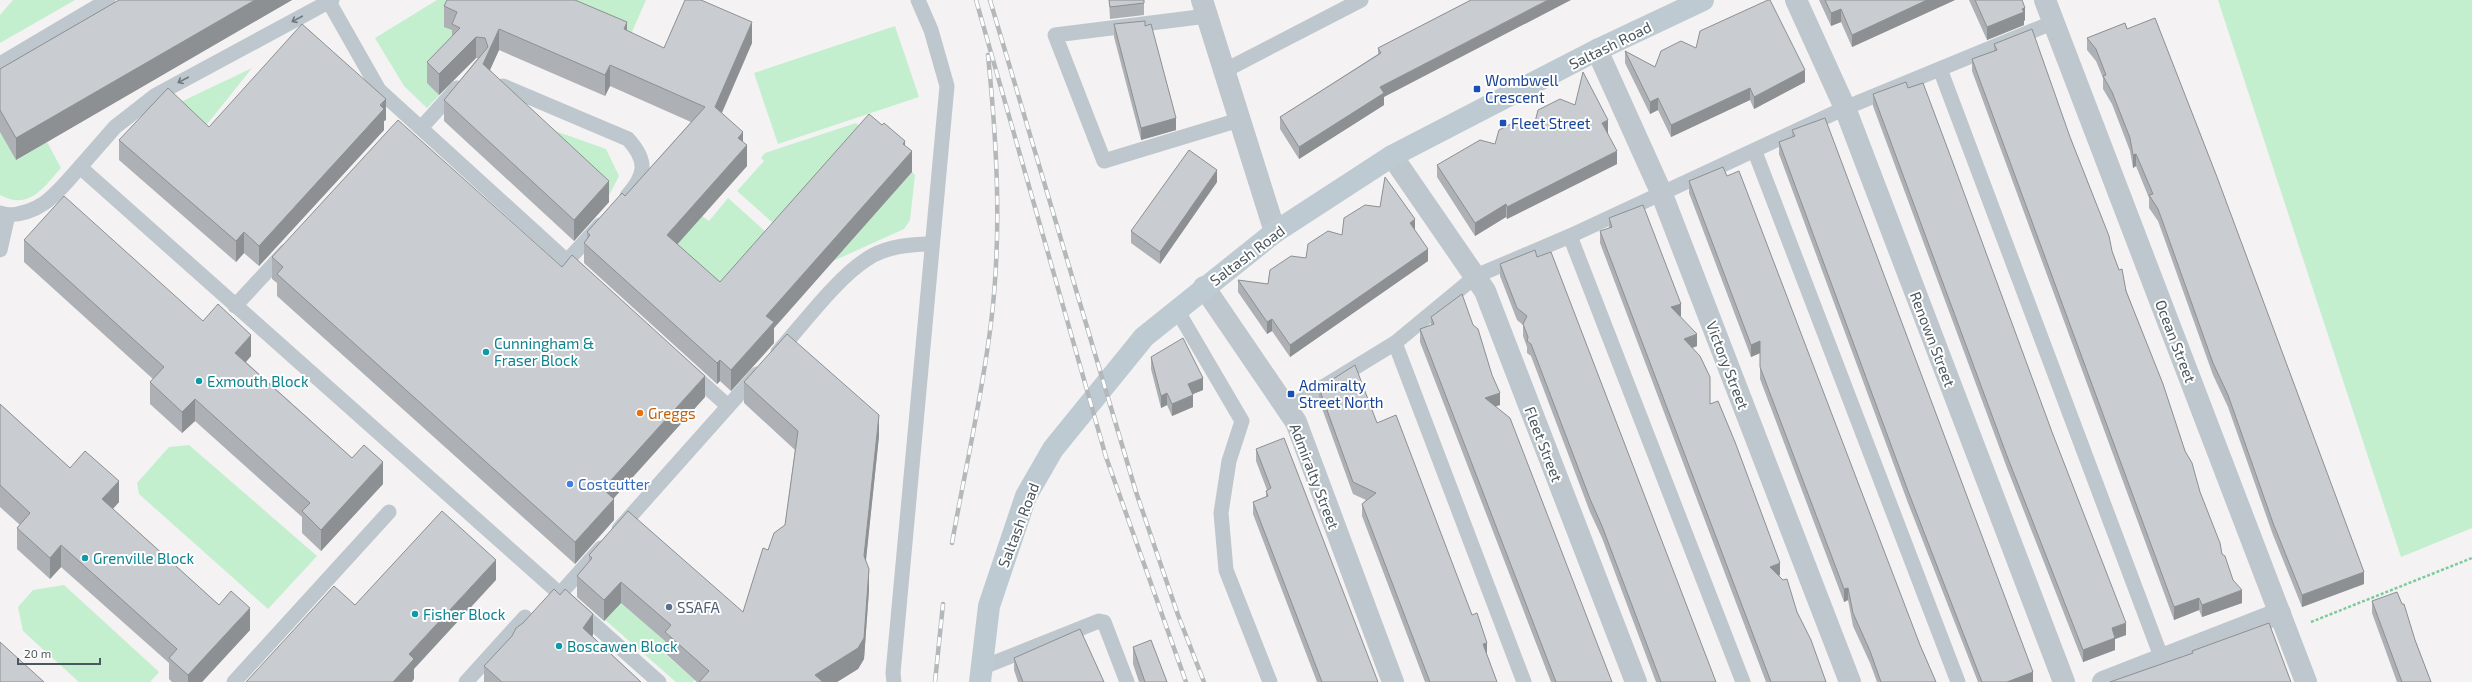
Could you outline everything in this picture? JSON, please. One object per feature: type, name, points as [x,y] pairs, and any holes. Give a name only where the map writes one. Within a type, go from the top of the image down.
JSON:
[{"type":"main road","name":"Saltash Road","points":[[981,675],[989,606],[1026,496],[1053,449],[1144,337],[1204,287],[1275,232],[1392,156],[1597,50],[1702,0]]},
{"type":"street","name":"Renown Street","points":[[1796,0],[1846,108],[2064,682]]},
{"type":"street","name":"Ocean Street","points":[[2046,0],[2306,682]]},
{"type":"street","points":[[1204,8],[1275,232]]},
{"type":"street","name":"Victory Street","points":[[1597,50],[1661,192],[1850,682]]},
{"type":"street","name":"Fleet Street","points":[[1392,156],[1485,291],[1636,682]]},
{"type":"street","name":"Admiralty Street","points":[[1204,287],[1296,422],[1393,682]]},
{"type":"street","points":[[2103,682],[2162,659],[2284,622]]},
{"type":"lane","points":[[0,64],[108,0]]},
{"type":"lane","points":[[894,682],[893,673],[948,86],[930,30],[918,0]]},
{"type":"lane","points":[[1224,71],[1361,0]]},
{"type":"lane","points":[[0,250],[4,214],[21,214],[45,203],[80,167],[115,127],[156,95],[330,1],[379,90],[590,282]]},
{"type":"lane","points":[[1204,8],[1055,34],[1104,161],[1239,120]]},
{"type":"lane","points":[[1287,408],[1395,343],[1476,276],[1570,236],[1661,192],[1754,152],[1846,108],[2054,22]]},
{"type":"lane","points":[[1940,69],[2162,659]]},
{"type":"lane","points":[[421,128],[468,77]]},
{"type":"lane","points":[[502,86],[628,139],[636,148],[643,166],[638,184],[618,206]]},
{"type":"lane","points":[[397,129],[408,117]]},
{"type":"lane","points":[[1754,152],[1958,682]]},
{"type":"lane","points":[[80,167],[659,682]]},
{"type":"lane","points":[[567,261],[608,217]]},
{"type":"lane","points":[[1570,236],[1743,682]]},
{"type":"lane","points":[[236,306],[295,241]]},
{"type":"lane","points":[[560,594],[851,271],[868,258],[893,249],[932,244]]},
{"type":"lane","points":[[1177,310],[1242,421],[1229,460],[1221,513],[1226,570],[1270,682]]},
{"type":"lane","points":[[1395,343],[1524,682]]},
{"type":"lane","points":[[682,365],[728,406]]},
{"type":"lane","points":[[234,682],[389,512]]},
{"type":"lane","points":[[466,682],[525,617]]},
{"type":"lane","points":[[981,675],[1099,621],[1104,622],[1126,682]]},
{"type":"path","points":[[2284,622],[2472,558]]},
{"type":"green space","points":[[13,0],[75,0],[0,43],[0,15]]},
{"type":"green space","points":[[437,0],[456,0],[457,33],[476,56],[427,108],[404,86],[375,38]]},
{"type":"green space","points":[[527,0],[646,0],[627,43]]},
{"type":"green space","points":[[2218,0],[2472,0],[2472,528],[2401,557]]},
{"type":"green space","points":[[895,26],[919,97],[778,144],[754,73]]},
{"type":"green space","points":[[252,68],[192,143],[168,108]]},
{"type":"green space","points":[[530,122],[606,149],[619,176],[607,199]]},
{"type":"green space","points":[[856,123],[869,135],[783,232],[737,191],[764,161],[761,158],[765,153]]},
{"type":"green space","points":[[0,132],[17,160],[47,142],[61,168],[35,195],[19,200],[10,199],[0,195]]},
{"type":"green space","points":[[912,172],[915,175],[910,220],[904,229],[833,261]]},
{"type":"green space","points":[[728,198],[776,241],[720,303],[667,256],[702,216],[709,221]]},
{"type":"green space","points":[[189,445],[317,556],[268,609],[139,494],[137,483],[169,447]]},
{"type":"green space","points":[[64,585],[159,672],[150,682],[79,682],[23,631],[18,607],[33,590]]},
{"type":"green space","points":[[580,598],[614,610],[621,603],[671,646],[665,654],[695,680],[693,682],[676,682]]},
{"type":"building","points":[[119,0],[255,0],[16,138],[0,110],[0,69]]},
{"type":"building","points":[[447,0],[575,0],[627,22],[624,29],[664,48],[685,0],[701,0],[752,22],[715,107],[743,132],[738,138],[747,145],[667,235],[720,282],[869,114],[882,125],[884,123],[905,141],[903,144],[912,151],[766,316],[774,322],[731,370],[720,360],[717,363],[584,243],[590,235],[587,232],[622,193],[625,196],[705,107],[610,65],[605,75],[499,29],[483,64],[609,181],[574,220],[444,100],[488,47],[485,38],[476,37],[439,74],[427,62],[460,28],[452,24],[457,12],[444,6]]},
{"type":"building","points":[[1109,0],[1144,0],[1144,3],[1110,7]]},
{"type":"building","points":[[1471,0],[1548,0],[1380,87],[1384,93],[1299,147],[1280,117],[1381,53],[1378,48]]},
{"type":"building","points":[[1770,0],[1805,70],[1754,97],[1750,88],[1671,125],[1658,98],[1650,102],[1625,51],[1655,67],[1661,51],[1681,41],[1696,48],[1700,31]]},
{"type":"building","points":[[1825,0],[1927,0],[1852,35],[1841,9],[1831,13]]},
{"type":"building","points":[[1975,0],[2022,0],[2025,8],[2022,9],[2024,12],[1987,27]]},
{"type":"building","points":[[2155,18],[2217,177],[2364,572],[2302,595],[2273,523],[2228,395],[2213,363],[2158,209],[2149,195],[2153,194],[2136,154],[2133,155],[2130,138],[2112,92],[2103,76],[2106,75],[2096,49],[2087,38],[2125,23],[2127,29]]},
{"type":"building","points":[[1145,21],[1145,26],[1151,24],[1176,118],[1141,128],[1114,24]]},
{"type":"building","points":[[302,24],[386,99],[380,105],[384,109],[259,246],[244,232],[236,241],[119,140],[168,88],[209,127]]},
{"type":"building","points":[[2032,29],[2070,137],[2109,236],[2112,251],[2119,270],[2122,269],[2126,291],[2163,384],[2185,451],[2192,463],[2200,492],[2220,543],[2222,554],[2225,556],[2233,580],[2242,590],[2202,605],[2199,598],[2174,607],[1972,59],[1997,50],[1994,44]]},
{"type":"building","points":[[1583,72],[1608,120],[1602,123],[1617,151],[1507,207],[1506,204],[1475,223],[1437,165],[1480,140],[1495,144],[1499,130],[1519,120],[1534,126],[1538,110],[1560,99],[1575,105]]},
{"type":"building","points":[[1906,82],[1908,88],[1923,83],[2052,432],[2126,623],[2112,628],[2115,638],[2083,650],[2007,456],[1873,94]]},
{"type":"building","points":[[1825,118],[2033,672],[2007,682],[1982,682],[1908,491],[1779,142],[1795,136],[1792,130]]},
{"type":"building","name":"Cunningham & Fraser Block","points":[[398,120],[562,267],[572,255],[705,376],[603,489],[614,499],[575,542],[277,274],[283,267],[272,257]]},
{"type":"building","points":[[1189,150],[1217,170],[1160,252],[1131,231]]},
{"type":"building","points":[[1723,167],[1727,176],[1739,171],[1920,645],[1936,682],[1881,682],[1870,651],[1853,613],[1848,588],[1844,589],[1760,367],[1760,341],[1751,345],[1689,181]]},
{"type":"building","points":[[1385,177],[1415,219],[1410,223],[1428,249],[1290,345],[1272,319],[1267,322],[1238,280],[1268,284],[1270,270],[1291,256],[1306,258],[1308,244],[1328,231],[1342,235],[1344,218],[1365,205],[1380,207]]},
{"type":"building","name":"Exmouth Block","points":[[64,196],[203,321],[218,304],[251,335],[235,353],[352,458],[364,445],[383,462],[321,530],[302,511],[310,503],[195,399],[182,412],[150,382],[164,367],[24,240]]},
{"type":"building","points":[[1643,205],[1681,304],[1671,307],[1697,334],[1684,339],[1700,356],[1710,377],[1710,404],[1718,401],[1735,442],[1780,563],[1770,567],[1783,580],[1787,579],[1797,612],[1811,640],[1826,682],[1771,682],[1600,231],[1612,227],[1609,218]]},
{"type":"building","points":[[1535,250],[1537,257],[1551,252],[1716,682],[1661,682],[1531,344],[1527,341],[1528,337],[1523,324],[1527,316],[1517,308],[1500,264]]},
{"type":"building","points":[[1462,294],[1473,325],[1478,329],[1492,375],[1500,393],[1485,398],[1510,418],[1612,682],[1556,682],[1420,329],[1434,324],[1431,317]]},
{"type":"building","points":[[787,334],[879,415],[864,556],[869,569],[864,638],[858,648],[815,675],[823,682],[699,682],[709,671],[665,632],[671,625],[621,582],[604,600],[577,576],[592,558],[589,555],[628,511],[743,612],[763,548],[768,550],[774,533],[785,525],[798,431],[744,382]]},
{"type":"building","points":[[1183,338],[1203,378],[1188,384],[1193,395],[1172,404],[1167,393],[1161,396],[1151,357]]},
{"type":"building","points":[[1355,365],[1377,423],[1396,415],[1472,615],[1477,613],[1487,643],[1483,644],[1497,682],[1430,682],[1362,504],[1376,493],[1353,482],[1319,388]]},
{"type":"building","name":"Grenville Block","points":[[0,404],[70,468],[85,451],[119,481],[102,499],[219,605],[231,591],[250,608],[188,675],[169,658],[177,649],[61,545],[50,558],[17,528],[30,513],[0,485]]},
{"type":"building","points":[[1284,438],[1378,682],[1322,682],[1253,502],[1268,496],[1266,491],[1271,488],[1256,449]]},
{"type":"building","points":[[442,511],[496,560],[409,654],[414,659],[393,682],[246,682],[334,586],[355,605]]},
{"type":"building","points":[[554,589],[560,595],[565,589],[593,614],[583,628],[641,682],[502,682],[484,666],[512,636],[516,628],[523,623]]},
{"type":"building","points":[[2397,592],[2402,604],[2404,604],[2415,640],[2431,682],[2402,682],[2372,601]]},
{"type":"building","points":[[2269,623],[2291,682],[2110,682],[2193,653],[2192,651]]},
{"type":"building","points":[[1080,629],[1104,682],[1023,682],[1014,658]]},
{"type":"building","points":[[1151,640],[1167,682],[1145,682],[1133,647]]},
{"type":"building","points":[[0,642],[44,682],[0,682]]},
{"type":"railway","points":[[976,0],[1106,457],[1186,682]]},
{"type":"railway","points":[[990,0],[1136,492],[1178,615],[1204,682]]},
{"type":"railway","points":[[952,543],[983,378],[994,290],[997,189],[994,122],[988,55]]},
{"type":"railway","points":[[935,682],[943,604]]},
{"type":"place","name":"Wombwell Crescent","points":[[1477,89]]},
{"type":"place","name":"Fleet Street","points":[[1503,123]]},
{"type":"place","name":"Cunningham & Fraser Block","points":[[486,352]]},
{"type":"place","name":"Exmouth Block","points":[[199,381]]},
{"type":"place","name":"Admiralty Street North","points":[[1291,394]]},
{"type":"place","name":"Greggs","points":[[640,413]]},
{"type":"place","name":"Costcutter","points":[[570,484]]},
{"type":"place","name":"Grenville Block","points":[[85,558]]},
{"type":"place","name":"SSAFA","points":[[669,607]]},
{"type":"place","name":"Fisher Block","points":[[415,614]]},
{"type":"place","name":"Boscawen Block","points":[[559,646]]}]
